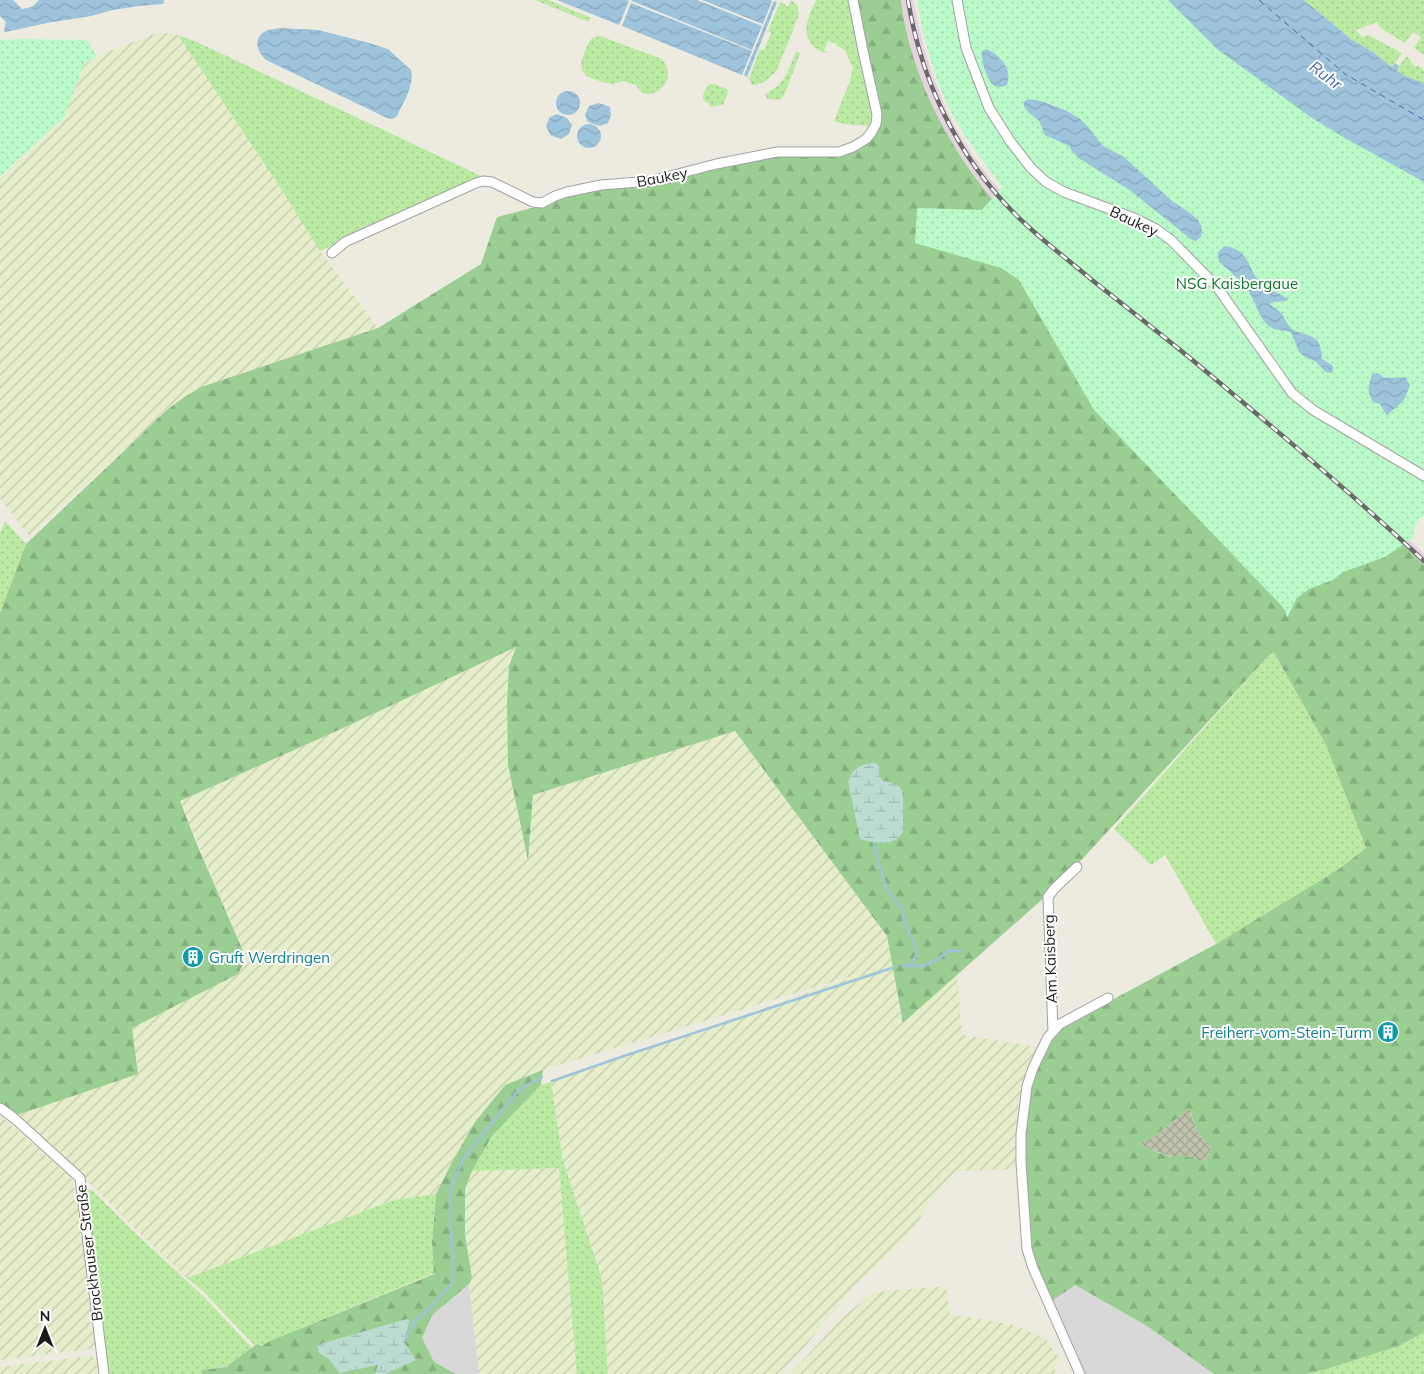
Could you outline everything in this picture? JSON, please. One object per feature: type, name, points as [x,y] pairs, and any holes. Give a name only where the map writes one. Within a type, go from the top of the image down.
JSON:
[{"type":"street","name":"Baukey","points":[[332,252],[344,242],[483,181],[492,182],[533,202],[542,203],[567,192],[601,185],[651,182],[716,164],[777,152],[839,152],[853,147],[866,139],[871,133],[876,124],[877,114],[853,0]]},
{"type":"street","name":"Baukey","points":[[956,0],[966,48],[989,108],[1010,141],[1031,168],[1046,182],[1064,192],[1134,218],[1156,229],[1172,240],[1217,287],[1292,393],[1313,410],[1424,476]]},
{"type":"street","name":"Am Kaisberg","points":[[1052,1032],[1048,897],[1077,867]]},
{"type":"street","points":[[1080,1374],[1033,1268],[1027,1249],[1021,1134],[1027,1086],[1033,1068],[1048,1037],[1060,1024],[1108,998]]},
{"type":"street","name":"Brockhauser Straße","points":[[0,1108],[14,1118],[80,1178],[104,1374]]},
{"type":"shaded area","points":[[901,0],[913,0],[933,76],[958,132],[987,175],[1015,207],[1310,454],[1413,543],[1424,554],[1424,565],[1398,540],[1004,213],[985,191],[960,155],[932,106],[917,71]]},
{"type":"shaded area","points":[[156,33],[178,35],[276,181],[320,251],[378,328],[201,387],[160,415],[144,432],[29,536],[0,498],[0,179],[64,117],[84,64],[97,56]]},
{"type":"shaded area","points":[[517,646],[509,666],[507,702],[508,765],[528,857],[533,795],[735,731],[887,936],[903,1023],[957,974],[962,1035],[1036,1047],[1021,1169],[956,1171],[926,1206],[918,1223],[903,1241],[856,1285],[780,1374],[608,1374],[602,1279],[563,1161],[551,1082],[875,969],[543,1070],[505,1085],[475,1122],[436,1194],[394,1200],[187,1278],[78,1171],[14,1116],[138,1074],[131,1028],[238,974],[243,964],[243,950],[180,801],[341,729]]},
{"type":"shaded area","points":[[1188,1109],[1191,1111],[1198,1131],[1212,1147],[1206,1163],[1183,1155],[1172,1157],[1149,1149],[1138,1142],[1151,1139]]},
{"type":"shaded area","points":[[0,1116],[68,1174],[73,1181],[78,1197],[95,1344],[93,1348],[0,1360]]},
{"type":"shaded area","points":[[559,1168],[577,1374],[479,1374],[469,1284],[472,1278],[465,1235],[465,1189],[472,1171]]},
{"type":"shaded area","points":[[472,1278],[469,1284],[479,1374],[137,1374],[246,1352]]},
{"type":"shaded area","points":[[1075,1285],[1147,1326],[1214,1374],[1080,1374],[1053,1315],[1052,1301]]},
{"type":"shaded area","points":[[946,1286],[950,1314],[1013,1325],[1045,1338],[1060,1359],[1054,1367],[1056,1374],[790,1374],[843,1317],[874,1292]]},
{"type":"shaded area","points":[[90,1356],[98,1362],[100,1374],[0,1374],[0,1367]]},
{"type":"green space","points":[[535,0],[548,0],[591,18],[589,22]]},
{"type":"green space","points":[[791,0],[797,5],[799,15],[777,70],[760,84],[752,85],[749,79],[760,49],[764,50],[771,33],[768,31],[780,2],[788,7]]},
{"type":"green space","points":[[816,0],[851,0],[874,114],[871,126],[844,124],[834,121],[850,81],[853,68],[845,50],[837,46],[837,44],[828,41],[824,51],[829,53],[827,53],[816,48],[808,39],[807,22]]},
{"type":"green space","points":[[856,0],[901,0],[906,30],[914,59],[936,114],[967,166],[1004,213],[1398,540],[1424,565],[1424,1332],[1399,1346],[1306,1374],[1214,1374],[1147,1326],[1075,1285],[1052,1301],[1034,1268],[1028,1249],[1021,1135],[1034,1068],[1060,1028],[1216,944],[1339,869],[1366,848],[1326,745],[1273,651],[1064,879],[903,1023],[887,936],[735,731],[533,795],[528,860],[508,765],[507,702],[509,666],[516,647],[341,729],[180,801],[243,951],[243,964],[238,974],[132,1028],[138,1074],[14,1116],[0,1104],[0,613],[26,544],[157,419],[185,397],[201,387],[378,328],[481,264],[497,217],[547,204],[556,198],[618,185],[640,189],[717,166],[777,154],[839,153],[862,143],[879,114],[879,102]],"holes":[[[1188,1109],[1191,1111],[1198,1131],[1212,1147],[1206,1162],[1183,1155],[1171,1157],[1139,1143],[1151,1139]]]},
{"type":"green space","name":"NSG Kaisbergaue","points":[[917,0],[1184,0],[1424,173],[1424,516],[1417,522],[1413,538],[1385,557],[1343,572],[1333,580],[1309,589],[1297,598],[1287,618],[1285,610],[1280,604],[1094,410],[1019,280],[1001,268],[915,243],[917,208],[982,210],[1002,187],[963,133],[946,101],[930,58]]},
{"type":"green space","points":[[1304,0],[1424,0],[1424,55],[1414,48],[1421,37],[1413,32],[1405,43],[1380,28],[1377,22],[1356,30],[1362,37],[1368,35],[1402,53],[1392,67],[1351,39]]},
{"type":"green space","points":[[178,35],[197,42],[481,176],[320,251],[276,181]]},
{"type":"green space","points":[[600,36],[662,59],[667,68],[668,76],[665,83],[654,93],[647,94],[636,85],[623,81],[613,84],[586,76],[582,70],[581,61],[592,38]]},
{"type":"green space","points":[[0,40],[87,40],[97,56],[84,64],[64,117],[0,177]]},
{"type":"green space","points":[[796,52],[800,53],[784,96],[780,100],[768,99],[765,95],[784,79]]},
{"type":"green space","points":[[1406,56],[1416,67],[1418,65],[1424,71],[1424,83],[1396,71]]},
{"type":"green space","points":[[710,84],[729,90],[723,105],[710,107],[710,104],[703,100],[705,91]]},
{"type":"green space","points":[[5,521],[26,544],[0,613],[0,533]]},
{"type":"green space","points":[[1273,651],[1326,745],[1366,848],[1339,869],[1216,944],[1165,855],[1151,865],[1114,829]]},
{"type":"green space","points":[[876,763],[879,766],[879,775],[883,781],[895,784],[901,789],[902,793],[903,832],[895,840],[889,842],[871,842],[860,839],[848,782],[857,768]]},
{"type":"green space","points":[[543,1070],[541,1085],[492,1136],[472,1171],[465,1189],[465,1235],[472,1278],[469,1284],[432,1315],[422,1338],[434,1362],[456,1374],[202,1374],[202,1370],[228,1367],[228,1365],[257,1344],[261,1346],[434,1274],[432,1242],[436,1194],[452,1162],[475,1122],[505,1085]]},
{"type":"green space","points":[[551,1082],[563,1161],[602,1279],[608,1374],[577,1374],[559,1168],[472,1171],[492,1136],[541,1085]]},
{"type":"green space","points":[[88,1189],[93,1191],[205,1298],[252,1348],[228,1364],[228,1366],[202,1370],[202,1374],[107,1374],[86,1191]]},
{"type":"green space","points":[[436,1194],[432,1242],[434,1273],[261,1346],[255,1346],[202,1290],[187,1278],[394,1200]]},
{"type":"green space","points":[[410,1318],[404,1342],[416,1360],[385,1374],[375,1374],[378,1365],[340,1373],[329,1359],[319,1353],[317,1345]]},
{"type":"green space","points":[[1424,1332],[1424,1374],[1306,1374],[1399,1346]]},
{"type":"water","points":[[0,0],[13,0],[22,9],[32,7],[39,0],[164,0],[164,3],[113,10],[91,16],[4,32],[6,22],[0,16]]},
{"type":"water","points":[[557,0],[626,0],[629,1],[619,25]]},
{"type":"water","points":[[632,0],[697,0],[762,26],[752,50]]},
{"type":"water","points":[[702,0],[771,0],[772,1],[763,24]]},
{"type":"water","name":"Ruhr","points":[[1168,0],[1304,0],[1351,39],[1392,67],[1395,63],[1399,66],[1397,71],[1424,83],[1424,182],[1309,116],[1217,49]]},
{"type":"water","points":[[774,1],[777,2],[747,77],[744,75]]},
{"type":"water","points":[[631,3],[752,51],[742,75],[622,26]]},
{"type":"water","points":[[281,28],[318,30],[388,49],[411,70],[412,76],[408,94],[397,116],[393,119],[387,118],[266,60],[258,48],[258,39],[268,30]]},
{"type":"water","points":[[986,49],[1003,61],[1008,74],[1007,85],[996,87],[989,80],[982,59],[982,51]]},
{"type":"water","points":[[568,91],[573,92],[579,98],[579,108],[573,114],[568,115],[563,114],[557,108],[556,103],[557,98],[563,92]]},
{"type":"water","points":[[1028,99],[1041,101],[1067,111],[1080,119],[1103,146],[1124,157],[1171,200],[1198,220],[1202,227],[1201,237],[1196,241],[1192,240],[1131,191],[1080,159],[1069,146],[1045,135],[1039,121],[1024,106],[1024,102]]},
{"type":"water","points":[[599,103],[610,107],[611,115],[608,123],[600,126],[588,122],[585,115],[589,106]]},
{"type":"water","points":[[557,114],[567,118],[572,125],[569,134],[561,139],[550,135],[546,126],[550,117]]},
{"type":"water","points":[[589,124],[594,125],[600,131],[600,141],[594,147],[589,148],[584,147],[578,141],[577,136],[578,131],[584,125]]},
{"type":"water","points":[[1224,246],[1236,249],[1243,254],[1261,283],[1288,299],[1287,301],[1272,302],[1270,304],[1281,313],[1291,328],[1313,337],[1319,343],[1322,359],[1333,366],[1332,372],[1326,372],[1315,361],[1306,358],[1299,352],[1291,332],[1272,328],[1264,321],[1247,289],[1238,278],[1219,262],[1218,253]]},
{"type":"water","points":[[1378,373],[1384,378],[1405,377],[1410,385],[1403,401],[1387,416],[1380,404],[1373,402],[1369,394],[1372,374]]},
{"type":"waterway","points":[[874,843],[887,890],[902,908],[904,921],[917,949],[916,956],[910,966],[902,965]]},
{"type":"waterway","points":[[912,966],[922,966],[937,960],[948,951],[961,951]]},
{"type":"waterway","points":[[552,1081],[892,968]]},
{"type":"waterway","points":[[404,1342],[415,1321],[426,1312],[452,1283],[451,1188],[463,1159],[516,1093],[542,1077]]},
{"type":"ferry route","points":[[1259,0],[1345,74],[1424,120]]},
{"type":"railway","points":[[908,0],[922,59],[932,88],[945,115],[959,142],[976,167],[1015,214],[1053,248],[1190,358],[1279,433],[1424,561]]},
{"type":"place","name":"Gruft Werdringen","points":[[193,957]]},
{"type":"place","name":"Freiherr-vom-Stein-Turm","points":[[1388,1032]]}]
